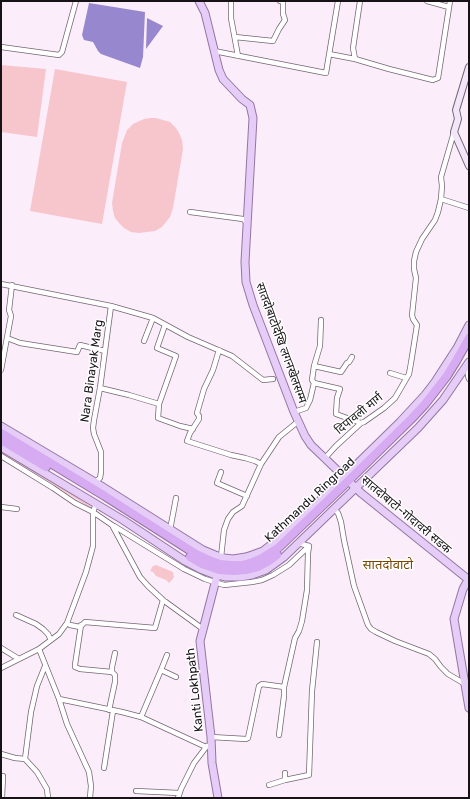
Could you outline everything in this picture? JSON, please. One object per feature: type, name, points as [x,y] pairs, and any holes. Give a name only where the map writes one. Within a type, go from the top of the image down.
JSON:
[{"type":"highway","name":"Kathmandu Ringroad","points":[[350,482],[425,404],[450,372],[469,338]]},
{"type":"highway","name":"Kathmandu Ringroad","points":[[1,440],[105,502],[202,564],[218,570],[230,565],[242,565],[258,560],[269,554],[285,541],[401,436],[431,404],[450,380],[469,348]]},
{"type":"highway","name":"Kathmandu Ringroad","points":[[1,433],[105,496],[196,554],[209,560],[218,570]]},
{"type":"main road","points":[[199,1],[205,13],[214,51]]},
{"type":"main road","name":"सातदोबाटोदेखि लगनखेलसम्म","points":[[214,51],[219,70],[223,78],[242,99],[250,105],[253,118],[245,269],[248,288],[294,412],[305,436],[311,445],[325,458]]},
{"type":"main road","points":[[1,426],[203,550],[218,570],[234,578],[257,574],[275,564],[334,509],[350,482],[428,390],[451,358],[469,325]]},
{"type":"main road","points":[[350,482],[412,433],[433,412],[467,365]]},
{"type":"main road","points":[[1,447],[96,504],[189,563],[206,572],[218,570]]},
{"type":"main road","name":"सातदोबाटो-गोदावरी सडक","points":[[325,458],[350,482],[469,579]]},
{"type":"main road","name":"Kanti Lokhpath","points":[[218,570],[200,641],[212,763],[218,798]]},
{"type":"main road","points":[[469,579],[463,589],[454,620],[469,708]]},
{"type":"street","points":[[1,47],[59,55],[62,52],[76,1]]},
{"type":"street","points":[[231,1],[231,18],[238,56]]},
{"type":"street","points":[[235,37],[273,41],[279,28],[285,20],[283,14],[283,1],[280,1]]},
{"type":"street","points":[[214,51],[326,73],[338,1]]},
{"type":"street","points":[[355,59],[353,48],[360,1]]},
{"type":"street","points":[[427,1],[449,7]]},
{"type":"street","points":[[329,54],[355,59],[433,80],[438,78],[450,1]]},
{"type":"street","points":[[469,67],[456,110],[458,119],[454,132],[469,166]]},
{"type":"street","name":"दिपावली मार्ग","points":[[325,458],[360,423],[364,422],[384,408],[395,398],[409,374],[417,325],[412,315],[416,278],[414,261],[422,239],[435,220],[438,212],[441,199],[441,177],[454,132]]},
{"type":"street","points":[[441,199],[469,208]]},
{"type":"street","points":[[190,212],[243,219],[247,223]]},
{"type":"street","points":[[1,284],[111,306],[153,318],[188,337],[232,356],[263,380],[273,379]]},
{"type":"street","points":[[1,370],[2,354],[11,316],[9,310],[12,286]]},
{"type":"street","name":"Nara Binayak Marg","points":[[94,482],[100,478],[101,472],[100,452],[93,428],[111,306]]},
{"type":"street","points":[[144,341],[153,318]]},
{"type":"street","points":[[294,412],[306,408],[310,400],[314,383],[312,380],[314,366],[320,346],[322,320]]},
{"type":"street","points":[[164,325],[157,348],[176,356],[159,404],[158,418],[193,429]]},
{"type":"street","points":[[7,338],[20,343],[77,352],[80,345],[105,351]]},
{"type":"street","points":[[220,350],[204,389],[197,413],[199,416],[198,419],[187,441],[261,464]]},
{"type":"street","points":[[314,366],[341,372],[346,363],[349,362],[352,357]]},
{"type":"street","points":[[467,365],[469,379]]},
{"type":"street","points":[[390,373],[406,378]]},
{"type":"street","points":[[314,383],[340,389],[337,398],[336,414],[360,423]]},
{"type":"street","points":[[100,388],[159,404]]},
{"type":"street","points":[[299,422],[294,424],[279,437],[261,464],[242,506],[233,512],[228,519],[224,530],[218,570],[224,585],[262,580],[289,565],[309,546]]},
{"type":"street","points":[[1,456],[75,503],[93,512],[184,568],[205,579],[218,570]]},
{"type":"street","points":[[221,472],[217,483],[247,496]]},
{"type":"street","points":[[170,530],[176,498]]},
{"type":"street","points":[[1,668],[51,640],[59,634],[67,623],[86,572],[92,546],[93,512],[96,504]]},
{"type":"street","points":[[1,507],[17,509]]},
{"type":"street","points":[[334,509],[338,513],[341,522],[354,586],[368,625],[376,632],[429,654],[435,658],[448,674],[465,684]]},
{"type":"street","points":[[112,525],[140,577],[163,600],[203,629]]},
{"type":"street","points":[[298,543],[309,546]]},
{"type":"street","points":[[279,735],[284,687],[295,638],[302,621],[307,590],[309,546]]},
{"type":"street","points":[[67,623],[80,627],[85,622],[155,628],[163,600]]},
{"type":"street","points":[[16,615],[36,624],[43,629],[51,640]]},
{"type":"street","points":[[82,624],[75,667],[80,669],[112,672]]},
{"type":"street","points":[[270,785],[309,775],[312,691],[317,642]]},
{"type":"street","points":[[1,648],[18,659]]},
{"type":"street","points":[[39,648],[67,724],[89,772],[91,786],[90,798]]},
{"type":"street","points":[[104,768],[115,682],[115,675],[112,672],[112,666],[115,653]]},
{"type":"street","points":[[141,717],[167,655]]},
{"type":"street","points":[[25,759],[31,712],[37,686],[45,666]]},
{"type":"street","points":[[161,670],[176,677]]},
{"type":"street","points":[[59,699],[141,717],[210,742],[248,738],[259,686],[262,684],[284,687]]},
{"type":"street","points":[[136,791],[178,796],[194,763],[210,742]]},
{"type":"street","points":[[1,754],[25,759],[37,772],[47,789],[48,798]]},
{"type":"street","points":[[285,773],[285,780]]},
{"type":"street","points":[[2,798],[3,776]]},
{"type":"shaded area","points":[[89,3],[145,12],[143,57],[140,68],[101,54],[93,42],[84,40],[82,35]]},
{"type":"shaded area","points":[[147,18],[163,26],[146,49]]},
{"type":"shaded area","points":[[1,65],[46,69],[37,137],[1,132]]},
{"type":"shaded area","points":[[55,69],[127,82],[102,224],[30,211]]},
{"type":"shaded area","points":[[150,118],[170,122],[179,133],[182,140],[183,149],[173,208],[170,217],[162,227],[155,231],[139,233],[131,232],[124,228],[115,218],[112,203],[122,143],[127,130],[133,124]]},
{"type":"shaded area","points":[[1,449],[51,479],[93,508],[92,509],[46,480],[7,458],[1,453]]},
{"type":"shaded area","points":[[156,565],[173,572],[174,577],[169,583],[150,571],[153,566]]},
{"type":"district","name":"सातदोवाटो","points":[[388,565]]}]
